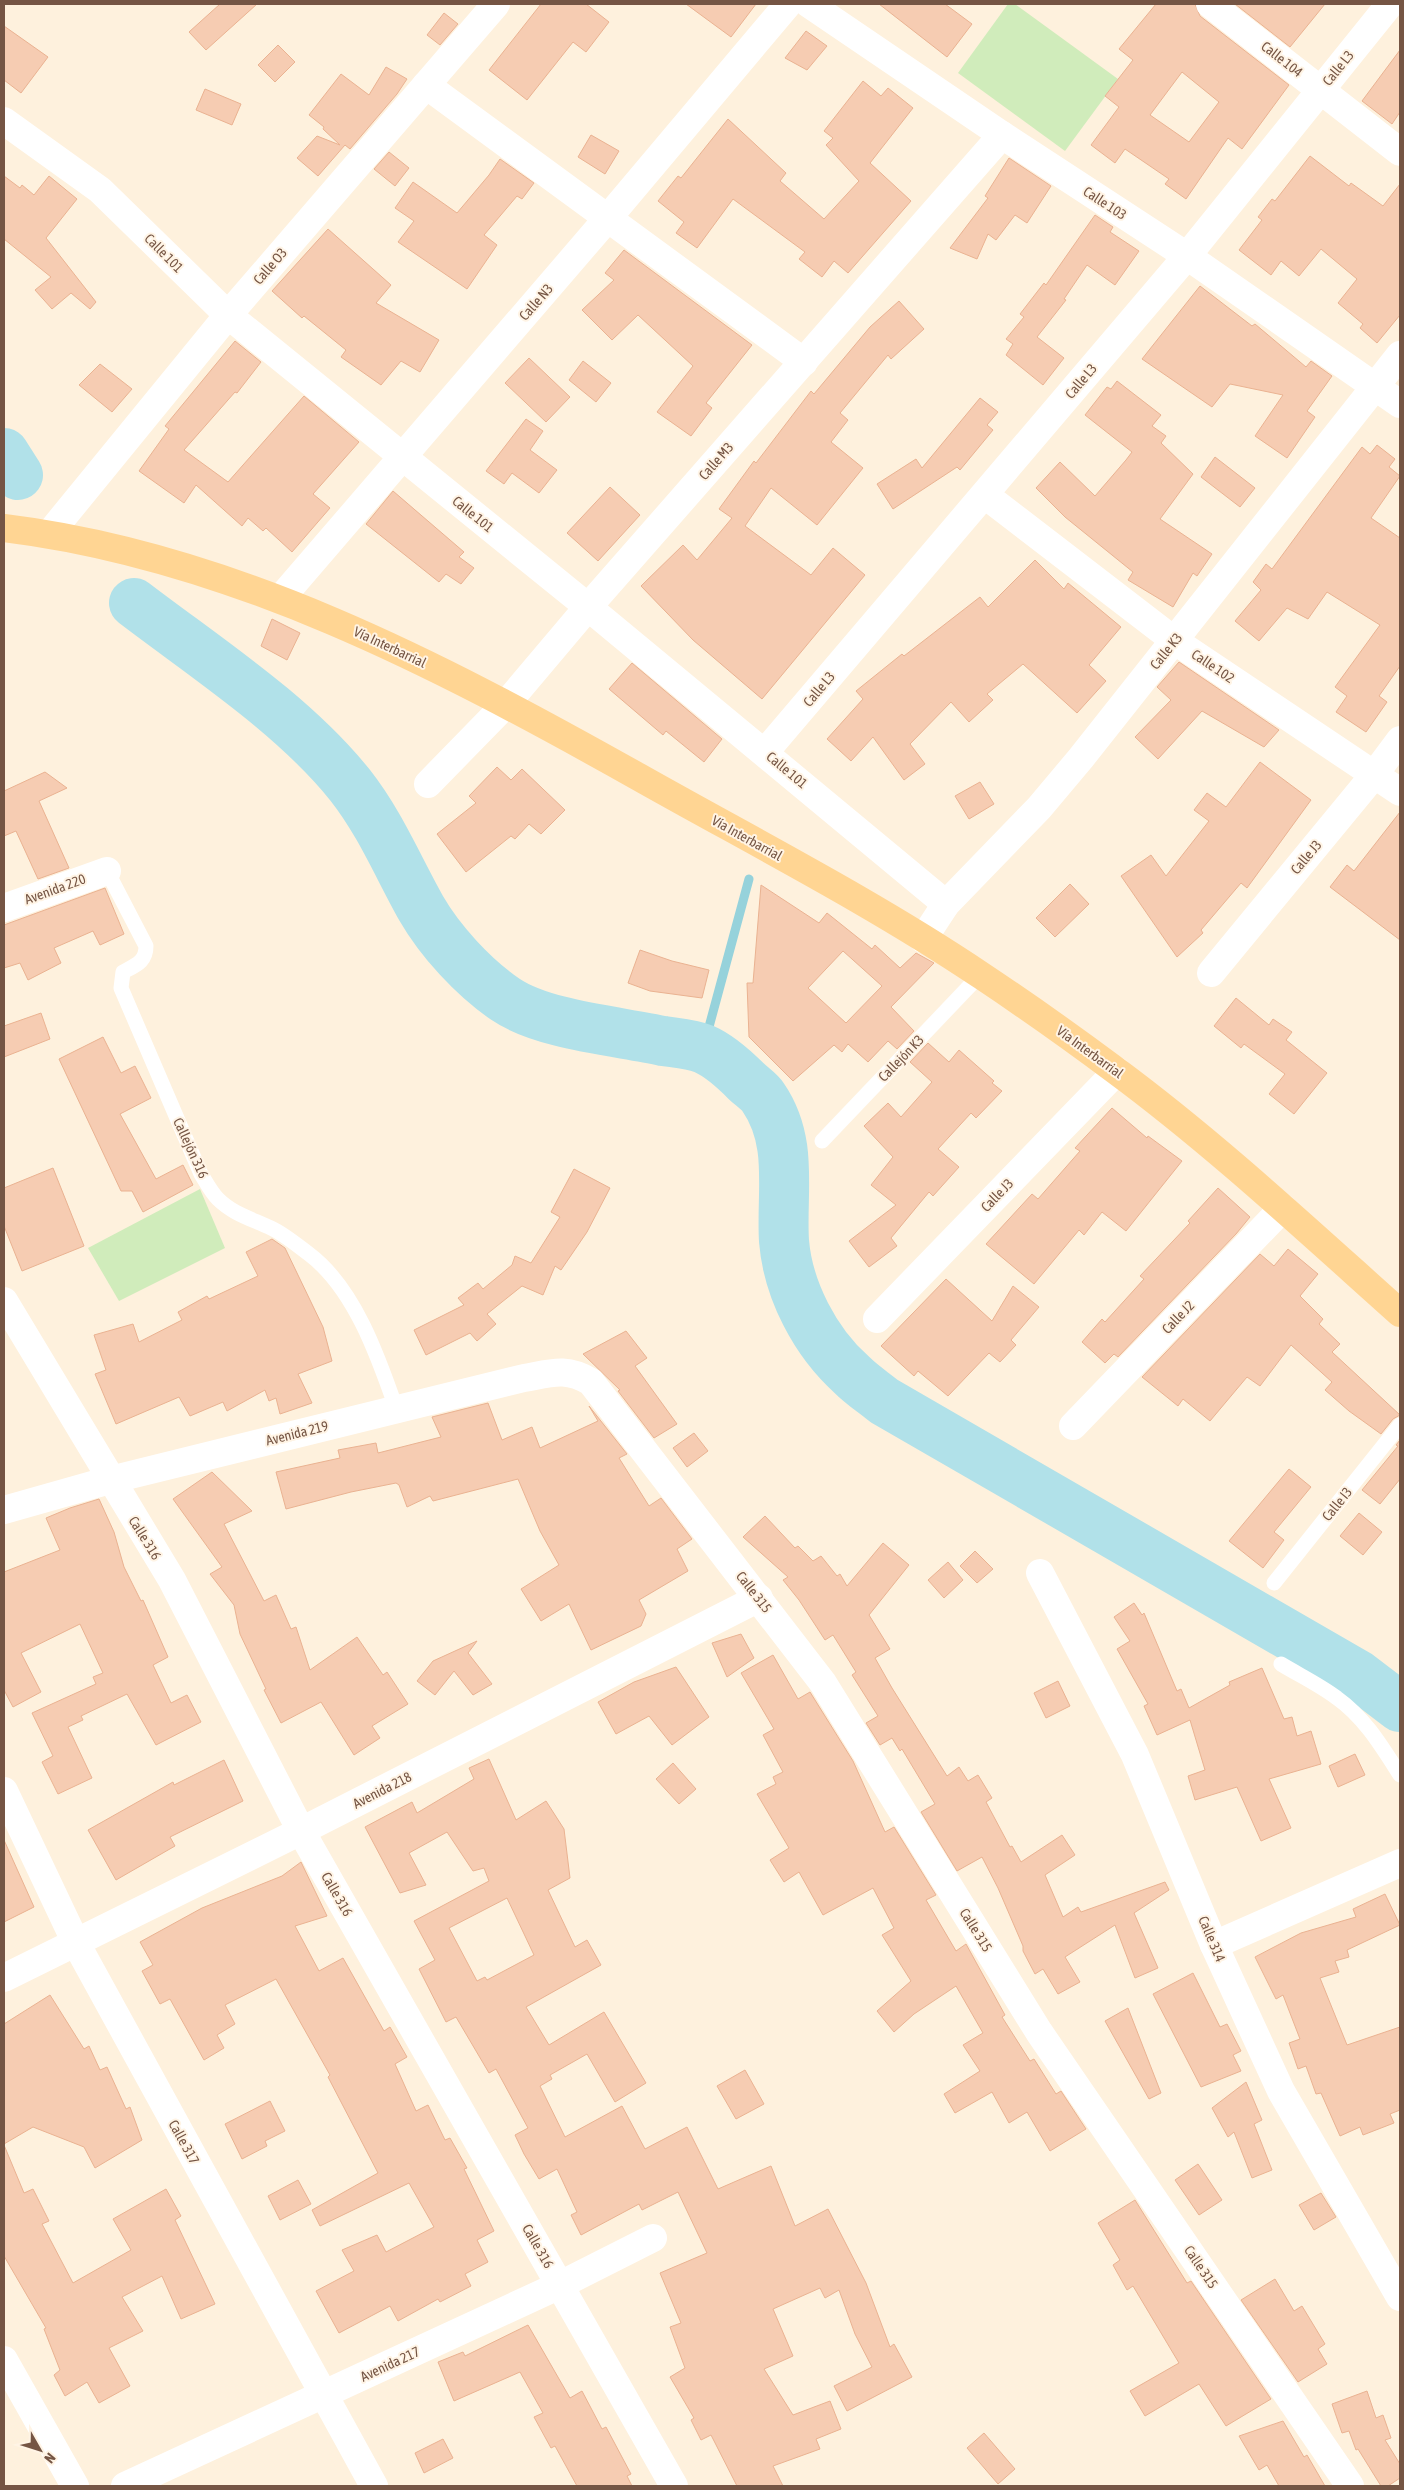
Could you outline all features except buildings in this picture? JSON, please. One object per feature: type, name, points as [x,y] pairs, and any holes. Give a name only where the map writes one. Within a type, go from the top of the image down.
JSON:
[{"type":"main road","name":"Vía Interbarrial","points":[[4,528],[50,533],[165,562],[281,598],[372,638],[507,703],[862,902],[980,975],[1117,1071],[1282,1208],[1400,1313]]},
{"type":"street","name":"Calle O3","points":[[50,533],[228,315],[496,4]]},
{"type":"street","name":"Calle N3","points":[[281,598],[608,219],[788,4]]},
{"type":"street","name":"Calle 103","points":[[809,4],[1002,135],[1187,256],[1400,404]]},
{"type":"street","name":"Calle 104","points":[[1210,4],[1400,152]]},
{"type":"street","name":"Calle L3","points":[[765,752],[1187,256],[1390,4]]},
{"type":"street","points":[[426,85],[804,362]]},
{"type":"street","name":"Calle 101","points":[[4,121],[100,190],[228,315],[765,752],[946,904]]},
{"type":"street","name":"Calle M3","points":[[428,784],[507,703],[588,607],[1002,135]]},
{"type":"street","name":"Calle K3","points":[[923,939],[946,904],[1045,801],[1175,641],[1400,355]]},
{"type":"street","name":"Calle 102","points":[[985,495],[1175,641],[1400,792]]},
{"type":"street","name":"Calle J3","points":[[1210,973],[1374,775],[1400,740]]},
{"type":"street","name":"Avenida 220","points":[[4,908],[107,871]]},
{"type":"street","name":"Calle J3","points":[[877,1319],[1117,1071]]},
{"type":"street","name":"Calle J2","points":[[1073,1426],[1282,1208]]},
{"type":"street","name":"Calle 316","points":[[4,1301],[110,1480],[172,1580],[301,1831],[674,2486]]},
{"type":"street","name":"Avenida 219","points":[[4,1510],[110,1480],[524,1378],[562,1371],[575,1373],[591,1382]]},
{"type":"street","name":"Calle 315","points":[[591,1382],[823,1683],[1039,2032],[1350,2486]]},
{"type":"street","name":"Calle 314","points":[[1040,1573],[1135,1755],[1214,1945],[1281,2091],[1400,2297]]},
{"type":"street","name":"Avenida 218","points":[[4,1978],[301,1831],[759,1598]]},
{"type":"street","name":"Calle 317","points":[[4,1791],[76,1944],[322,2395],[374,2486]]},
{"type":"street","points":[[1214,1945],[1400,1863]]},
{"type":"street","name":"Avenida 217","points":[[125,2486],[560,2284],[653,2238]]},
{"type":"street","points":[[4,2360],[75,2486]]},
{"type":"lane","name":"Callejón 316","points":[[107,871],[146,946],[146,955],[141,963],[123,972],[121,988],[201,1174],[217,1198],[235,1213],[273,1229],[311,1255],[339,1286],[368,1336],[396,1408]]},
{"type":"lane","name":"Callejón K3","points":[[822,1141],[980,975]]},
{"type":"lane","name":"Calle I3","points":[[1274,1584],[1400,1426]]},
{"type":"lane","points":[[1280,1664],[1337,1697],[1361,1719],[1380,1743],[1400,1775]]},
{"type":"green space","points":[[1008,4],[1015,4],[1118,79],[1065,151],[958,73]]},
{"type":"green space","points":[[200,1189],[225,1248],[119,1301],[88,1248]]},
{"type":"waterway","points":[[4,453],[18,475]]},
{"type":"waterway","points":[[134,603],[248,688],[302,734],[327,759],[350,785],[371,814],[421,908],[438,933],[458,958],[493,990],[521,1008],[560,1021],[704,1049],[726,1063],[763,1097],[773,1114],[779,1131],[782,1149],[784,1167],[784,1241],[791,1278],[815,1331],[839,1362],[860,1382],[884,1401],[1358,1675],[1400,1707]]},
{"type":"waterway","points":[[703,1049],[749,879]]}]
